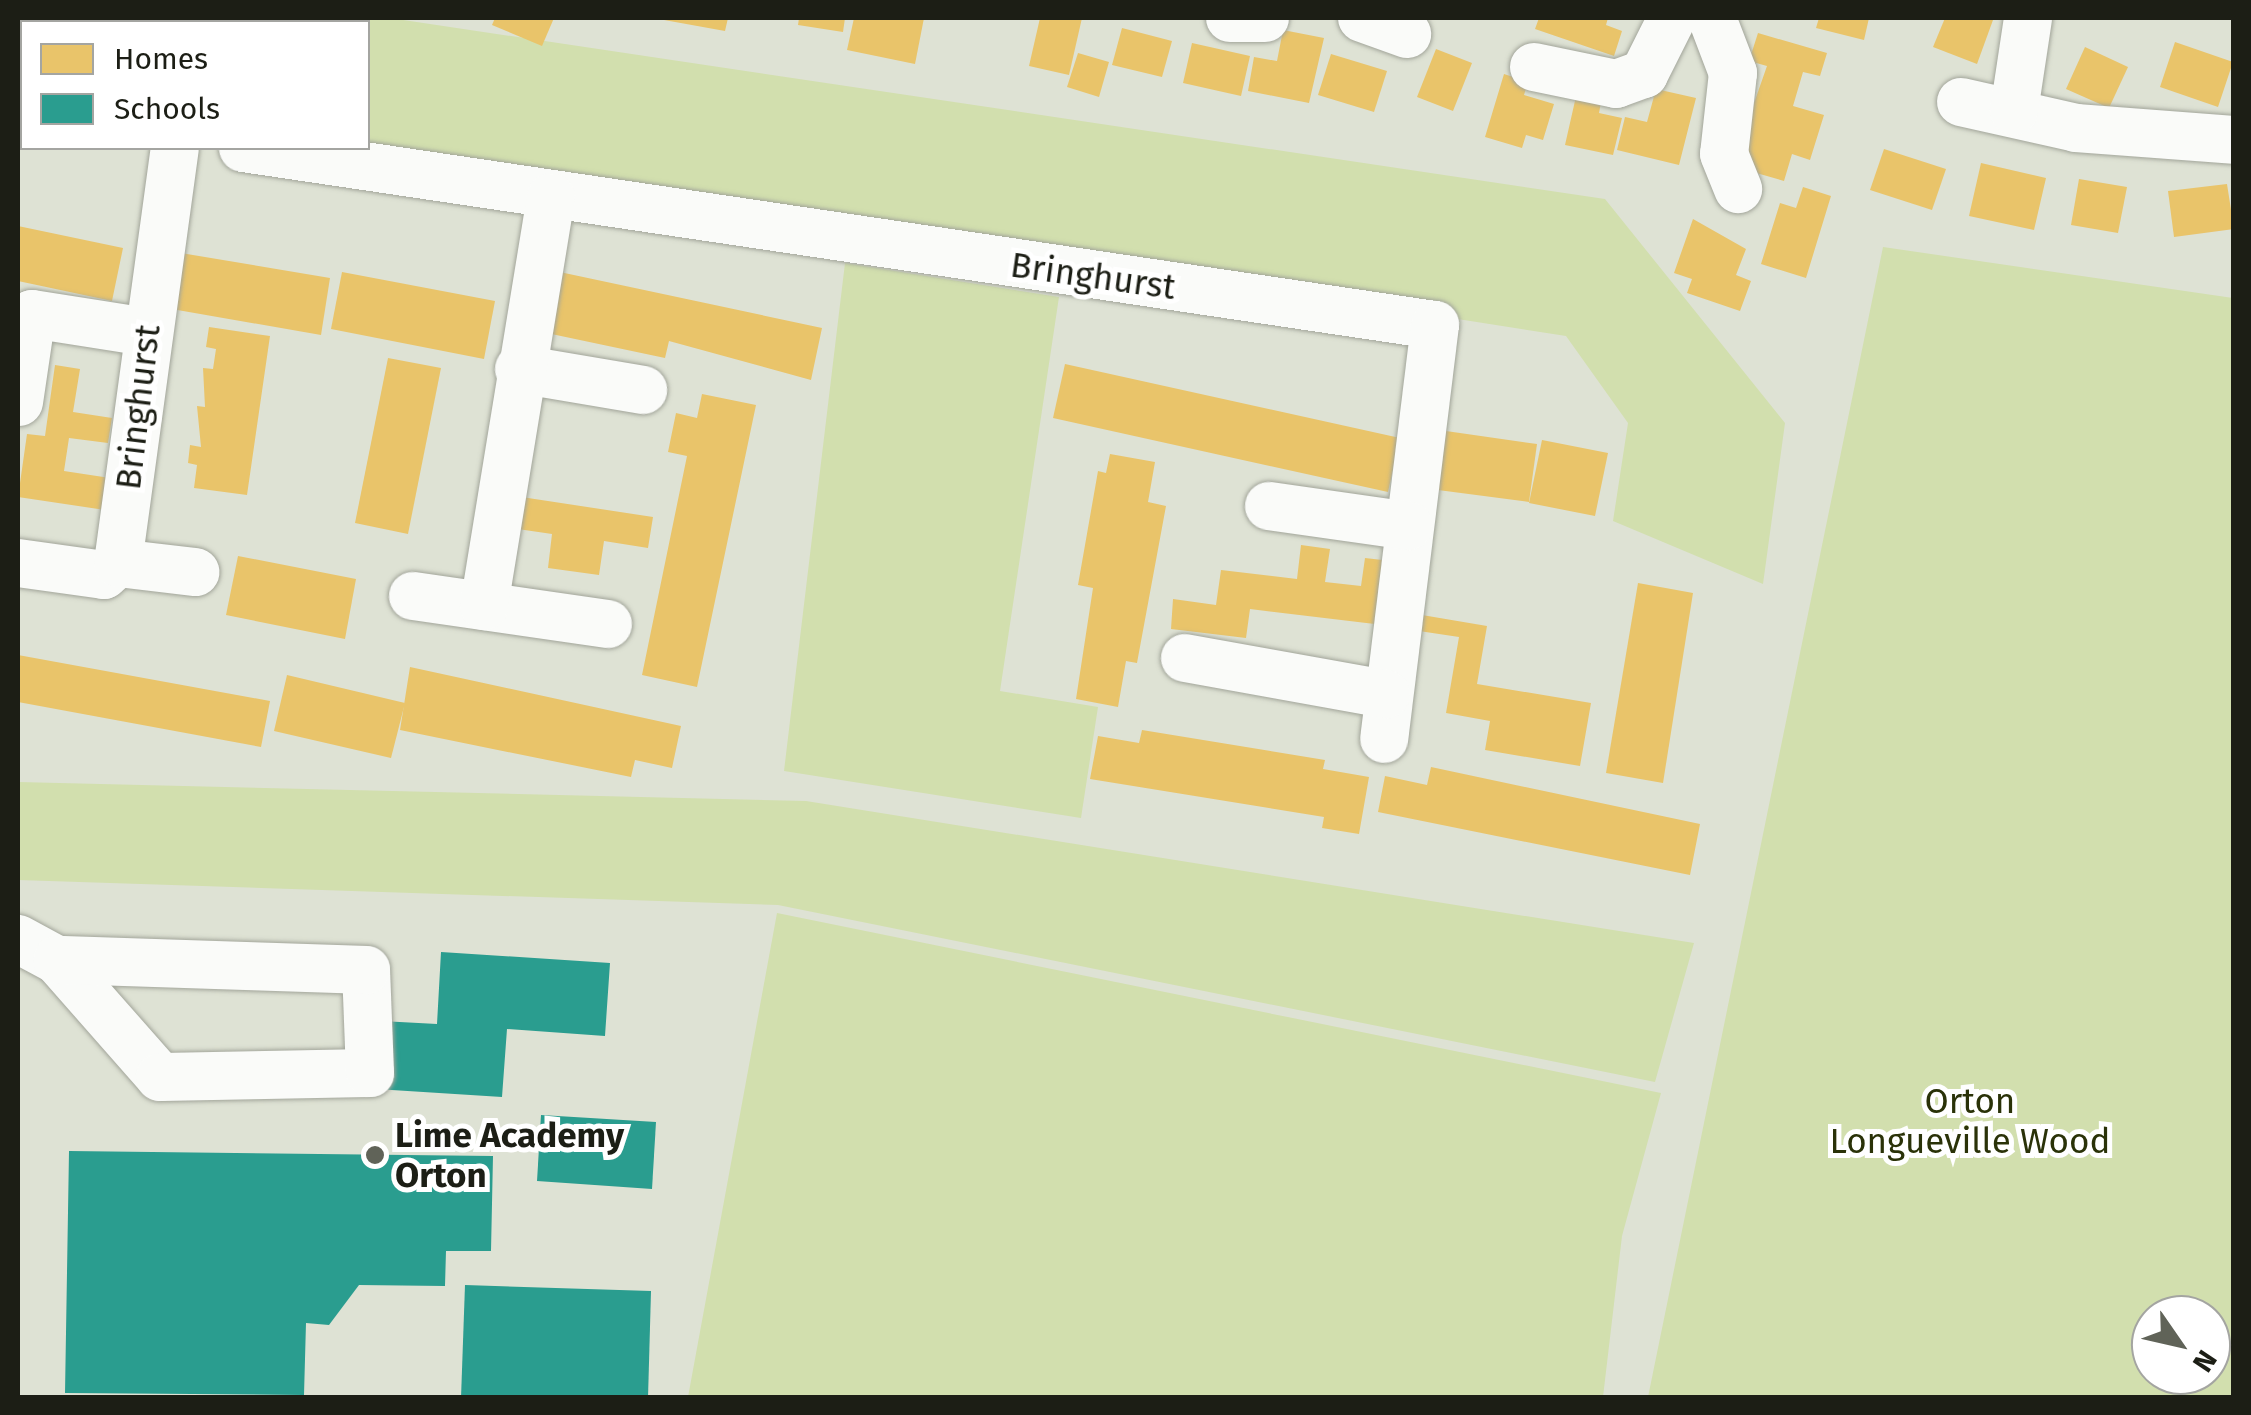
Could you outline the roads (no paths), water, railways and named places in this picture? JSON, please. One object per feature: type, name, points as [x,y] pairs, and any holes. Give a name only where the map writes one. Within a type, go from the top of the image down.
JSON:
[{"type":"street","points":[[1230,18],[1265,18]]},
{"type":"street","points":[[1362,18],[1406,34]]},
{"type":"street","points":[[1534,67],[1616,84],[1644,74],[1672,18]]},
{"type":"street","points":[[1712,18],[1734,73],[1724,154],[1738,189]]},
{"type":"street","points":[[2014,111],[2028,18]]},
{"type":"street","points":[[1961,102],[2076,128],[2234,140]]},
{"type":"street","name":"Bringhurst","points":[[118,563],[175,150]]},
{"type":"street","name":"Bringhurst","points":[[256,150],[550,197],[1434,325],[1385,717],[1185,658]]},
{"type":"street","points":[[484,606],[519,369],[550,197]]},
{"type":"street","points":[[19,402],[32,314],[147,332]]},
{"type":"street","points":[[519,369],[643,390]]},
{"type":"street","points":[[1269,506],[1409,526]]},
{"type":"street","points":[[18,563],[104,574],[118,563],[195,572]]},
{"type":"street","points":[[413,596],[608,624]]},
{"type":"street","points":[[37,950],[366,970],[370,1073],[160,1077],[37,950]]},
{"type":"place","name":"Lime Academy Orton","points":[[375,1155]]},
{"type":"park label","name":"Orton Longueville Wood","points":[[1970,1121]]}]
